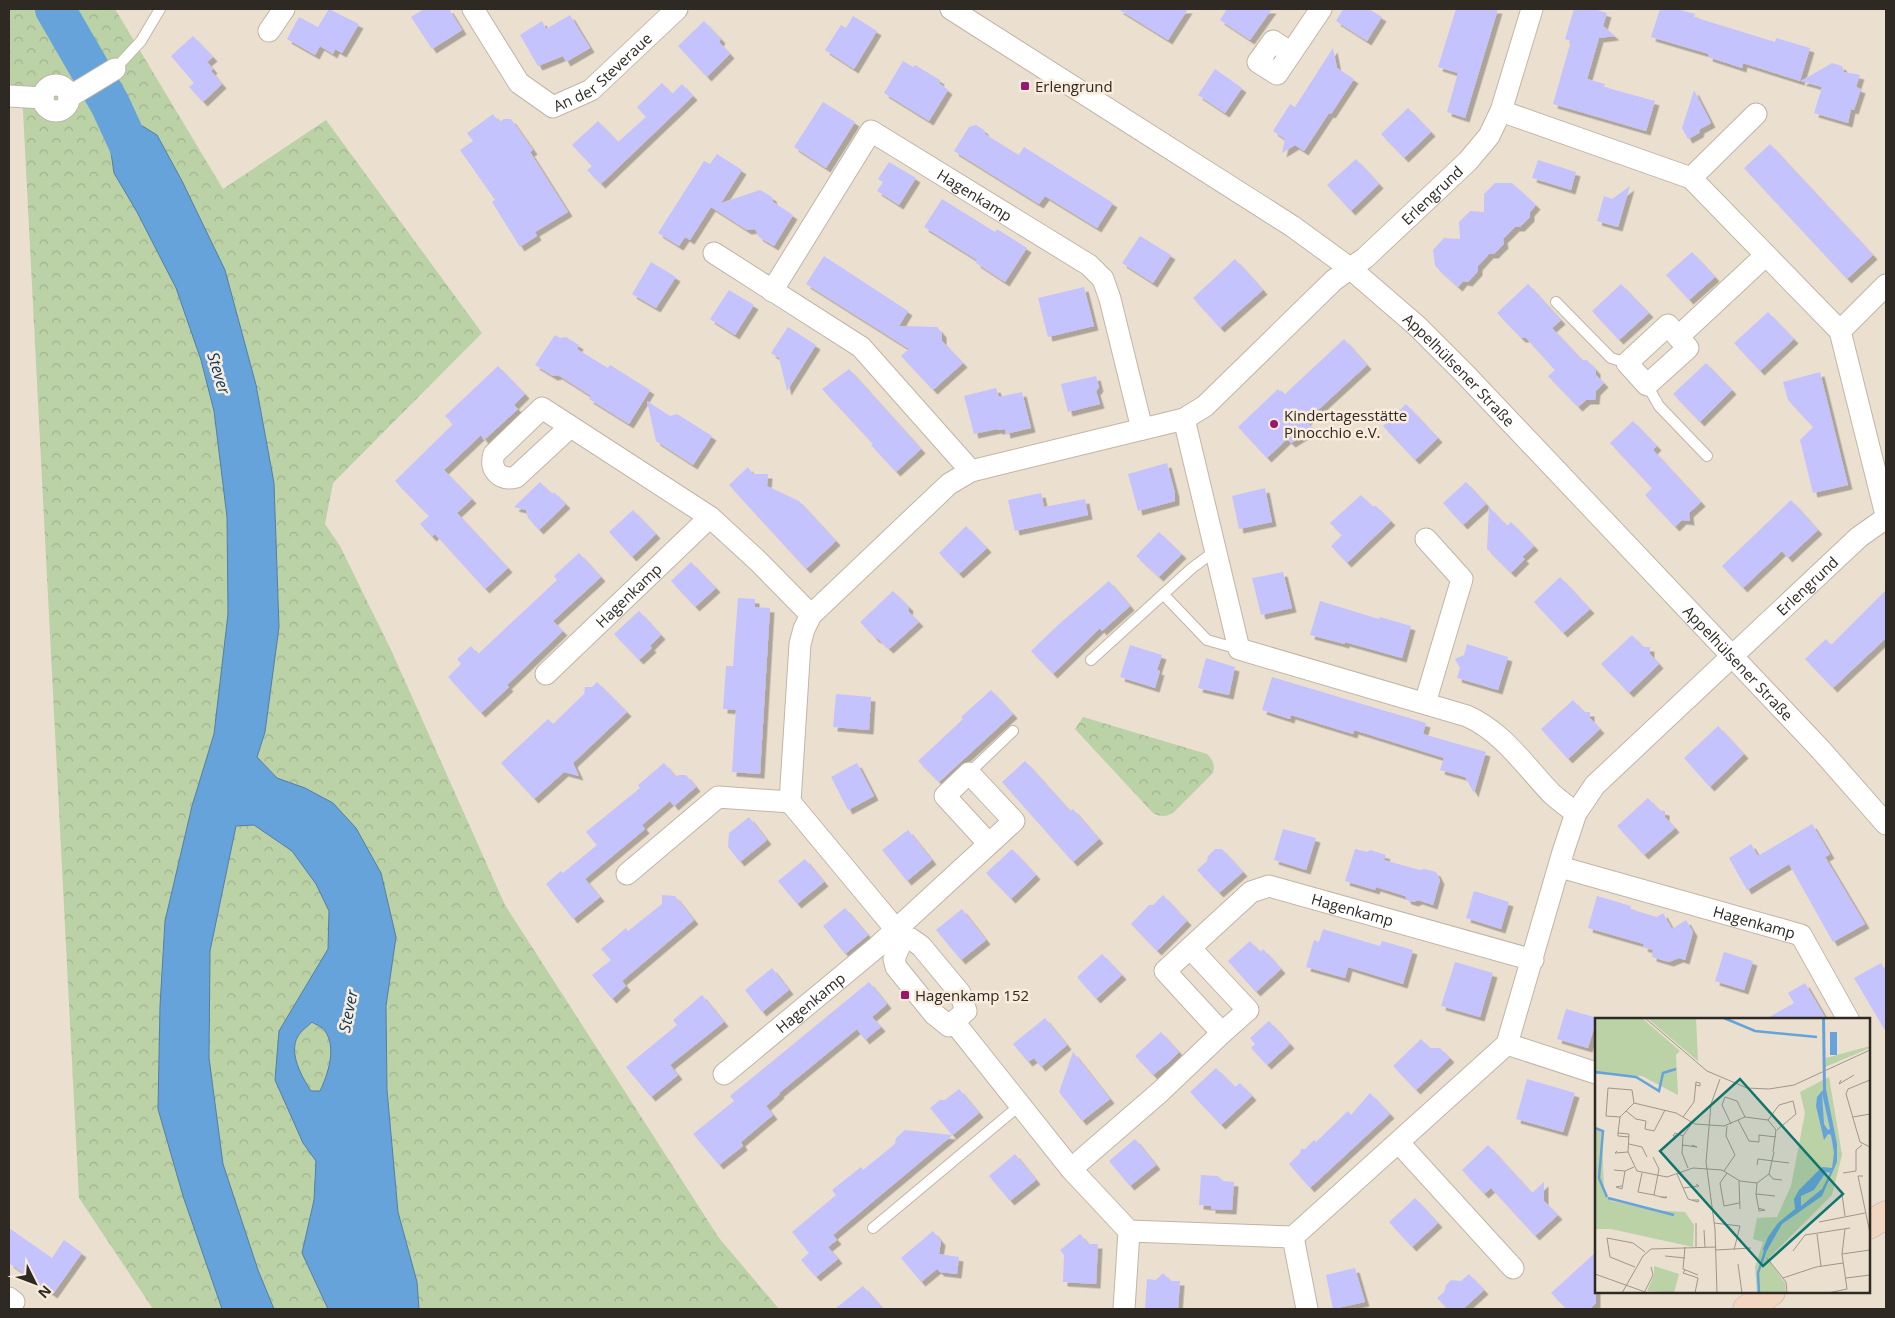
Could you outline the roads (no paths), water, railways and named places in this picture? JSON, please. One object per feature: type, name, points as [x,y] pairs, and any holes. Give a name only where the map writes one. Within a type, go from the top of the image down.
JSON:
[{"type":"main road","points":[[1870,1224],[1886,1215]]},
{"type":"main road","points":[[1747,1309],[1769,1293]]},
{"type":"street","points":[[269,32],[284,9]]},
{"type":"street","name":"An der Steveraue","points":[[474,9],[519,83],[553,107],[591,90],[678,9]]},
{"type":"street","name":"Appelhülsener Straße","points":[[951,9],[1292,226],[1351,269],[1417,326],[1465,374],[1821,750],[1886,824]]},
{"type":"street","points":[[1291,52],[1321,9]]},
{"type":"street","name":"Erlengrund","points":[[1351,269],[1468,161],[1489,136],[1502,111],[1532,9]]},
{"type":"street","points":[[9,96],[43,98],[48,88],[55,85],[60,85],[72,96],[115,69]]},
{"type":"street","points":[[1502,111],[1690,178],[1840,331],[1886,285]]},
{"type":"street","points":[[1690,178],[1756,114]]},
{"type":"street","name":"Hagenkamp","points":[[772,290],[870,131],[1089,265],[1104,279],[1142,428]]},
{"type":"street","points":[[714,253],[861,347],[971,471]]},
{"type":"street","points":[[1678,337],[1766,255]]},
{"type":"street","points":[[1351,269],[1334,280],[1205,406],[1184,419],[971,471],[949,484],[811,615],[804,629],[800,644],[790,802],[900,933],[921,946],[960,993],[966,1011],[954,1022],[1070,1169],[1129,1231],[1293,1237],[1507,1044],[1576,813],[1595,785],[1732,658]]},
{"type":"street","points":[[1668,325],[1678,337],[1688,348],[1647,385],[1627,363],[1668,325]]},
{"type":"street","name":"Erlengrund","points":[[1732,658],[1859,537],[1886,517],[1840,331]]},
{"type":"street","points":[[1184,419],[1239,649],[1425,703],[1482,722],[1494,731],[1554,795],[1576,813]]},
{"type":"street","points":[[570,426],[710,517],[758,561],[811,615]]},
{"type":"street","name":"Hagenkamp","points":[[546,674],[710,517]]},
{"type":"street","points":[[1425,703],[1462,579],[1426,539]]},
{"type":"street","points":[[968,773],[945,796],[989,844]]},
{"type":"street","name":"Hagenkamp","points":[[724,1074],[877,947],[900,933],[1014,821],[968,773]]},
{"type":"street","points":[[627,874],[718,797],[790,802]]},
{"type":"street","name":"Hagenkamp","points":[[1560,867],[1801,935],[1847,1018]]},
{"type":"street","name":"Hagenkamp","points":[[1222,1033],[1165,971],[1251,892],[1269,886],[1533,960]]},
{"type":"street","name":"Hagenkamp","points":[[900,933],[894,959],[896,967],[934,1014],[949,1026],[954,1022]]},
{"type":"street","points":[[1070,1169],[1160,1092],[1248,1010],[1190,948]]},
{"type":"street","points":[[1507,1044],[1595,1073]]},
{"type":"street","points":[[1399,1143],[1513,1268]]},
{"type":"street","points":[[1124,1309],[1129,1231]]},
{"type":"street","points":[[1293,1237],[1308,1309]]},
{"type":"lane","points":[[115,69],[141,41],[160,9]]},
{"type":"lane","points":[[1556,302],[1611,358],[1627,363]]},
{"type":"lane","points":[[1647,385],[1659,406],[1707,456]]},
{"type":"lane","points":[[1091,660],[1192,568],[1215,551]]},
{"type":"lane","points":[[1163,594],[1207,640],[1239,649]]},
{"type":"lane","points":[[968,773],[1013,731]]},
{"type":"lane","points":[[873,1228],[1020,1105]]},
{"type":"water","points":[[123,96],[139,124],[157,135],[182,181],[225,270],[256,385],[274,483],[279,627],[265,732],[257,757],[277,778],[305,788],[333,803],[356,828],[381,873],[396,937],[386,1006],[387,1090],[398,1212],[417,1282],[419,1309],[328,1309],[302,1253],[314,1200],[316,1161],[303,1143],[275,1080],[279,1031],[328,949],[329,911],[316,884],[292,851],[254,825],[236,826],[210,951],[209,1058],[223,1164],[258,1270],[274,1309],[222,1309],[183,1196],[158,1109],[160,1006],[165,921],[192,806],[214,734],[228,614],[227,517],[214,411],[201,360],[176,288],[137,212],[114,173],[109,139],[94,113]],"holes":[[[312,1022],[321,1027],[329,1038],[331,1053],[326,1077],[320,1091],[311,1091],[300,1072],[295,1057],[295,1043],[298,1036]]]},
{"type":"waterway","name":"Stever","points":[[55,9],[110,104],[133,154]]},
{"type":"place","name":"Erlengrund","points":[[1025,86]]},
{"type":"place","name":"Kindertagesstätte Pinocchio e.V.","points":[[1274,424]]},
{"type":"place","name":"Hagenkamp 152","points":[[905,995]]}]
